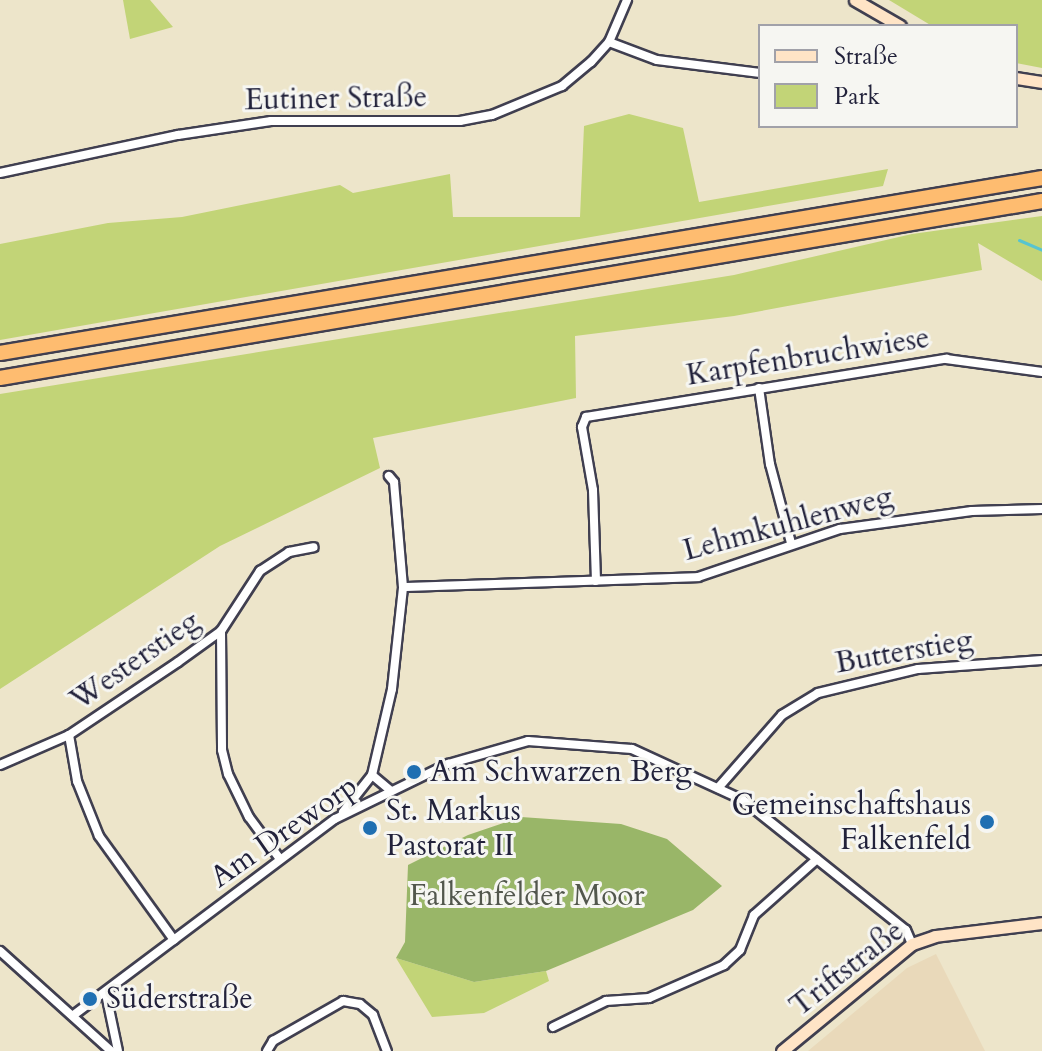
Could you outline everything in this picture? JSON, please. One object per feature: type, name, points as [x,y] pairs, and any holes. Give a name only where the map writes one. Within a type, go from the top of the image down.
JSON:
[{"type":"highway","points":[[0,353],[1042,178]]},
{"type":"highway","points":[[0,378],[1042,201]]},
{"type":"street","name":"Eutiner Straße","points":[[0,173],[230,126],[316,119],[460,121],[492,115],[562,86],[609,42],[627,0]]},
{"type":"street","points":[[855,0],[897,24]]},
{"type":"street","points":[[609,42],[657,60],[758,73]]},
{"type":"street","points":[[1018,78],[1042,82]]},
{"type":"street","name":"Karpfenbruchwiese","points":[[596,581],[593,490],[582,420],[946,359],[1042,372]]},
{"type":"street","points":[[759,388],[770,464],[791,543]]},
{"type":"street","points":[[335,819],[360,796],[372,775],[392,689],[403,587],[394,482],[389,476]]},
{"type":"street","name":"Lehmkuhlenweg","points":[[403,587],[698,577],[791,543],[897,518],[1042,509]]},
{"type":"street","name":"Westerstieg","points":[[0,765],[69,735],[221,631],[260,571],[289,552],[314,547]]},
{"type":"street","points":[[221,631],[222,750],[228,774],[249,817],[280,859]]},
{"type":"street","name":"Butterstieg","points":[[718,788],[782,715],[818,693],[918,669],[1042,660]]},
{"type":"street","points":[[69,735],[77,781],[99,836],[174,940]]},
{"type":"street","name":"Am Dreworp","points":[[75,1014],[106,994],[335,819],[390,790],[484,751],[559,740],[632,749],[743,800],[906,930],[912,944]]},
{"type":"street","points":[[372,775],[390,790]]},
{"type":"street","points":[[553,1027],[606,1001],[649,998],[724,965],[740,950],[754,915],[817,859]]},
{"type":"street","name":"Triftstraße","points":[[782,1051],[912,944],[935,936],[1042,923]]},
{"type":"street","points":[[0,951],[75,1014],[111,1051]]},
{"type":"street","points":[[106,994],[118,1051]]},
{"type":"street","points":[[267,1051],[273,1041],[343,1001],[360,1004],[373,1015],[387,1051]]},
{"type":"shaded area","points":[[936,954],[985,1051],[808,1051],[907,968]]},
{"type":"green space","points":[[123,0],[150,0],[173,27],[130,39]]},
{"type":"green space","points":[[889,0],[1042,0],[1042,68],[1018,63],[1018,24],[929,24]]},
{"type":"green space","points":[[629,114],[683,128],[699,202],[888,169],[883,186],[0,340],[0,244],[108,223],[182,217],[340,185],[353,193],[450,174],[453,217],[580,217],[584,126]]},
{"type":"green space","points":[[1042,216],[1042,281],[978,243],[982,270],[734,316],[575,336],[576,398],[373,438],[380,468],[220,546],[0,689],[0,394],[734,275],[912,234]]},
{"type":"green space","name":"Falkenfelder Moor","points":[[521,817],[621,824],[667,839],[722,886],[693,910],[546,971],[474,982],[396,958],[405,942],[408,865],[468,835]]},
{"type":"green space","points":[[396,958],[474,982],[546,971],[549,981],[484,1013],[432,1017]]},
{"type":"waterway","points":[[1019,240],[1042,250]]},
{"type":"place","name":"Am Schwarzen Berg","points":[[414,772]]},
{"type":"place","name":"Gemeinschaftshaus Falkenfeld","points":[[987,822]]},
{"type":"place","name":"St. Markus Pastorat II","points":[[370,828]]},
{"type":"place","name":"Süderstraße","points":[[90,999]]}]
